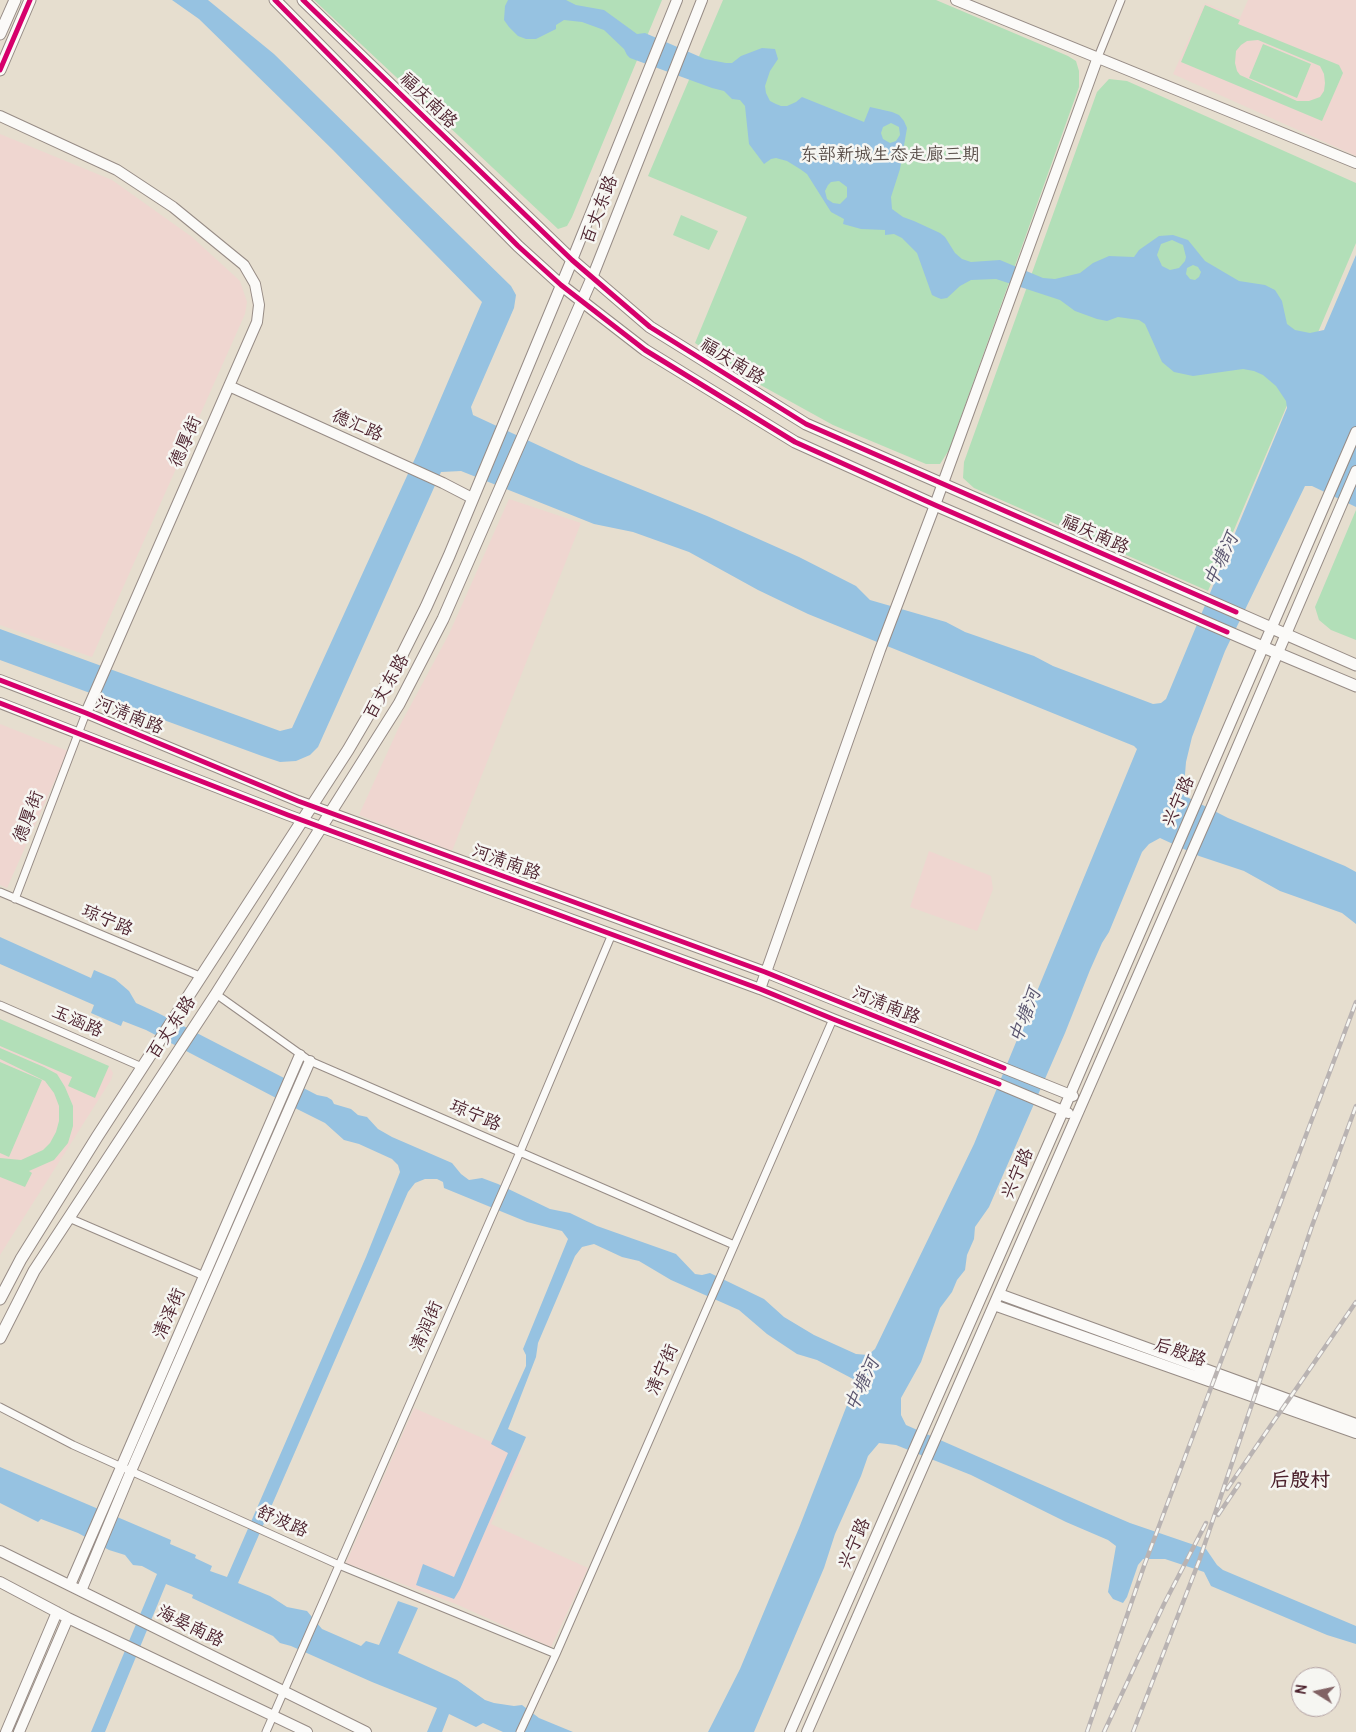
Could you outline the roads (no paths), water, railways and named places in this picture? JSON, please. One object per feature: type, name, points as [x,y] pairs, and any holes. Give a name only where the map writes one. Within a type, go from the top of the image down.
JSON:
[{"type":"main road","points":[[0,34],[15,0]]},
{"type":"main road","points":[[0,70],[30,0]]},
{"type":"main road","name":"福庆南路","points":[[276,0],[518,246],[561,285],[645,350],[795,442],[1194,618],[1356,686]]},
{"type":"main road","name":"福庆南路","points":[[303,0],[572,260],[650,327],[806,424],[1356,665]]},
{"type":"main road","name":"百丈东路","points":[[0,1299],[21,1259],[142,1067],[348,750],[400,660],[426,607],[479,482],[572,260],[677,0]]},
{"type":"main road","name":"百丈东路","points":[[0,1338],[34,1271],[216,994],[399,704],[422,662],[443,619],[592,278],[702,0]]},
{"type":"main road","points":[[956,0],[1356,163]]},
{"type":"main road","points":[[760,988],[880,650],[936,505],[1098,57]]},
{"type":"main road","name":"德厚街","points":[[0,116],[117,170],[173,207],[244,265],[255,284],[259,305],[256,322],[86,713]]},
{"type":"main road","name":"德汇路","points":[[228,386],[443,483],[472,498]]},
{"type":"main road","name":"兴宁路","points":[[790,1732],[1063,1111],[1356,432]]},
{"type":"main road","points":[[807,1732],[1213,804],[1356,470]]},
{"type":"main road","name":"河清南路","points":[[0,680],[331,813],[765,972],[1069,1094]]},
{"type":"main road","name":"河清南路","points":[[0,703],[302,820],[760,988],[1076,1116]]},
{"type":"main road","name":"清泽街","points":[[81,1591],[126,1469],[204,1276],[300,1055]]},
{"type":"main road","name":"清泽街","points":[[70,1585],[126,1469],[310,1061]]},
{"type":"main road","points":[[1069,1094],[1082,1100]]},
{"type":"main road","name":"后殷路","points":[[999,1294],[1356,1424]]},
{"type":"main road","name":"后殷路","points":[[994,1305],[1356,1433]]},
{"type":"main road","name":"海晏南路","points":[[0,1551],[366,1732]]},
{"type":"main road","points":[[0,1582],[68,1618],[307,1732]]},
{"type":"main road","points":[[6,1732],[57,1612]]},
{"type":"main road","points":[[19,1732],[68,1618]]},
{"type":"street","points":[[1098,57],[1121,0]]},
{"type":"street","name":"德厚街","points":[[15,898],[86,713]]},
{"type":"street","name":"琼宁路","points":[[0,892],[202,977]]},
{"type":"street","name":"清润街","points":[[266,1732],[520,1152],[612,934]]},
{"type":"street","name":"琼宁路","points":[[216,994],[310,1061],[734,1245]]},
{"type":"street","name":"玉涵路","points":[[0,1005],[142,1067]]},
{"type":"street","name":"清宁街","points":[[520,1732],[556,1654],[833,1019]]},
{"type":"street","points":[[69,1218],[204,1276]]},
{"type":"street","name":"舒波路","points":[[0,1408],[73,1445],[340,1564],[556,1654]]},
{"type":"water","name":"中塘河","points":[[172,0],[208,0],[274,54],[511,286],[516,295],[514,308],[471,407],[473,415],[581,465],[707,516],[799,557],[856,586],[870,600],[946,622],[965,632],[1034,656],[1053,666],[1153,704],[1161,703],[1166,699],[1287,408],[1286,401],[1276,386],[1263,375],[1243,369],[1193,376],[1174,372],[1162,362],[1145,324],[1139,320],[1118,317],[1107,321],[1097,319],[1075,311],[1060,300],[996,279],[971,280],[960,286],[947,298],[941,299],[936,297],[932,295],[917,253],[902,238],[894,234],[885,235],[885,230],[861,229],[843,224],[844,219],[831,212],[807,174],[787,161],[776,158],[764,164],[749,144],[745,106],[740,100],[732,99],[724,91],[630,58],[624,49],[604,30],[582,22],[564,20],[556,25],[556,29],[536,39],[526,39],[518,36],[504,20],[505,6],[508,0],[566,0],[576,5],[604,10],[637,34],[645,33],[705,59],[726,63],[732,63],[741,56],[762,48],[775,49],[778,59],[770,71],[765,86],[770,101],[781,106],[787,106],[802,97],[864,122],[870,107],[899,115],[907,128],[900,169],[891,197],[892,209],[903,217],[940,233],[945,237],[955,253],[962,259],[971,262],[1000,260],[1043,278],[1055,279],[1080,273],[1093,263],[1109,256],[1134,257],[1139,250],[1159,236],[1173,235],[1188,240],[1205,261],[1239,281],[1265,285],[1275,290],[1282,301],[1287,324],[1295,330],[1310,333],[1324,330],[1356,255],[1356,507],[1312,486],[1305,486],[1225,651],[1192,737],[1186,762],[1184,786],[1185,796],[1228,818],[1356,872],[1356,924],[1342,913],[1280,891],[1244,871],[1199,856],[1160,838],[1149,844],[1142,852],[989,1207],[975,1227],[974,1239],[967,1255],[965,1270],[940,1308],[921,1362],[901,1398],[901,1415],[906,1425],[1130,1523],[1206,1549],[1217,1565],[1223,1570],[1356,1626],[1356,1644],[1327,1635],[1211,1586],[1204,1572],[1165,1559],[1143,1559],[1138,1565],[1127,1597],[1123,1603],[1113,1599],[1108,1592],[1116,1546],[1108,1540],[1066,1522],[971,1475],[896,1445],[879,1443],[868,1456],[835,1534],[824,1568],[754,1732],[708,1732],[740,1669],[799,1528],[854,1387],[853,1379],[817,1360],[797,1354],[767,1334],[739,1310],[671,1280],[639,1261],[622,1257],[594,1244],[582,1247],[575,1256],[538,1343],[536,1357],[508,1429],[526,1437],[460,1589],[454,1599],[416,1585],[423,1564],[454,1577],[508,1453],[491,1444],[526,1366],[526,1355],[523,1349],[568,1239],[562,1231],[527,1222],[444,1188],[443,1182],[437,1179],[425,1179],[415,1183],[408,1192],[238,1583],[270,1596],[287,1607],[307,1611],[322,1629],[361,1646],[366,1641],[379,1645],[398,1601],[418,1608],[398,1653],[457,1680],[485,1700],[514,1706],[522,1705],[539,1718],[573,1732],[503,1732],[483,1723],[476,1727],[449,1714],[442,1732],[427,1732],[437,1708],[280,1643],[273,1636],[192,1598],[193,1595],[166,1584],[105,1732],[91,1732],[157,1574],[142,1566],[133,1565],[125,1555],[109,1550],[78,1533],[41,1519],[38,1522],[0,1503],[0,1467],[171,1540],[170,1544],[196,1555],[195,1558],[212,1566],[210,1571],[227,1577],[366,1257],[400,1172],[398,1165],[392,1159],[359,1144],[344,1140],[325,1123],[146,1030],[123,1021],[121,1026],[91,1013],[94,1005],[0,964],[0,937],[91,978],[94,970],[115,979],[129,991],[136,1003],[317,1095],[327,1097],[334,1104],[351,1109],[358,1115],[367,1117],[378,1129],[392,1137],[452,1163],[469,1180],[482,1178],[550,1209],[570,1213],[597,1226],[676,1254],[695,1274],[710,1273],[764,1299],[784,1317],[814,1335],[856,1354],[868,1355],[875,1349],[974,1144],[1137,749],[1134,746],[808,614],[758,590],[689,552],[633,532],[594,524],[461,471],[441,472],[318,747],[310,755],[296,761],[280,762],[262,756],[0,660],[0,629],[280,731],[292,728],[417,454],[482,302],[333,150],[199,19]],"holes":[[[891,123],[899,127],[900,135],[896,141],[890,143],[883,139],[881,133],[883,127]],[[839,181],[847,187],[847,197],[840,204],[833,203],[827,199],[825,191],[831,182]],[[1172,240],[1183,245],[1186,257],[1179,268],[1170,270],[1162,266],[1157,255],[1161,244]],[[1193,265],[1198,267],[1201,272],[1199,277],[1195,280],[1190,279],[1186,274],[1187,268]]]},
{"type":"railway","points":[[1087,1732],[1144,1566],[1356,1002]]},
{"type":"railway","points":[[1133,1732],[1199,1561],[1312,1226],[1356,1106]]},
{"type":"railway","points":[[1227,1489],[1356,1302]]},
{"type":"railway","points":[[1218,1515],[1239,1484]]},
{"type":"railway","points":[[1104,1732],[1164,1604],[1206,1523]]},
{"type":"district","name":"后殷村","points":[[1300,1481]]},
{"type":"park label","name":"东部新城生态走廊三期","points":[[890,155]]}]
